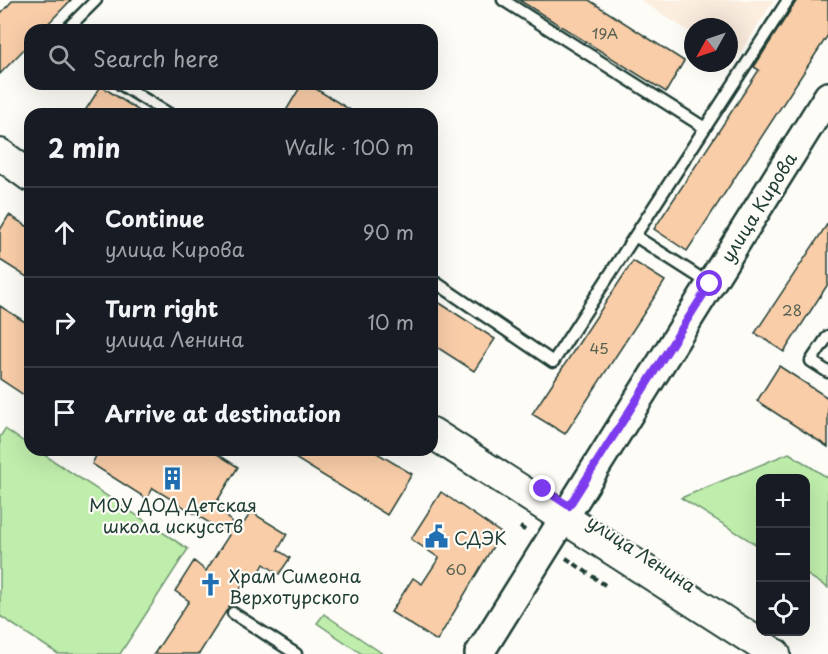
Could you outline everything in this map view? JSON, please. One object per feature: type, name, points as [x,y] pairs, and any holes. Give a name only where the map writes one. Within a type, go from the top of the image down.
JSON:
[{"type":"main road","points":[[0,140],[24,158]]},
{"type":"main road","points":[[0,154],[24,172]]},
{"type":"main road","name":"улица Ленина","points":[[438,422],[566,512],[756,627]]},
{"type":"main road","points":[[438,437],[566,512],[775,654]]},
{"type":"main road","name":"улица Ленина","points":[[770,636],[798,654]]},
{"type":"street","name":"улица Кирова","points":[[479,654],[828,96]]},
{"type":"lane","points":[[72,24],[96,0]]},
{"type":"lane","points":[[504,0],[705,128]]},
{"type":"lane","points":[[438,284],[554,362],[788,0]]},
{"type":"lane","points":[[130,90],[159,108]]},
{"type":"lane","points":[[635,236],[710,284]]},
{"type":"lane","points":[[828,336],[811,361],[828,372]]},
{"type":"lane","points":[[233,613],[296,654]]},
{"type":"shaded area","points":[[640,0],[774,0],[738,56],[738,18],[684,18],[684,28]]},
{"type":"green space","points":[[5,429],[24,442],[24,456],[46,456],[188,549],[120,654],[58,654],[0,616],[0,437]]},
{"type":"green space","points":[[789,453],[828,478],[828,588],[810,577],[810,474],[756,474],[756,545],[681,498]]},
{"type":"green space","points":[[324,614],[383,654],[362,654],[317,623]]},
{"type":"building","points":[[13,0],[71,0],[48,24],[24,24],[24,49],[0,74],[0,14]]},
{"type":"building","points":[[519,0],[589,0],[684,61],[666,92]]},
{"type":"building","points":[[797,0],[828,0],[828,35],[687,251],[654,229],[759,70],[754,67]]},
{"type":"building","points":[[98,90],[107,90],[135,108],[87,108]]},
{"type":"building","points":[[298,90],[318,90],[347,108],[288,108]]},
{"type":"building","points":[[9,215],[24,224],[24,275],[0,260],[0,230]]},
{"type":"building","points":[[828,223],[828,284],[784,352],[755,333]]},
{"type":"building","points":[[633,261],[665,281],[565,434],[532,414]]},
{"type":"building","points":[[438,302],[495,339],[474,371],[438,348]]},
{"type":"building","points":[[0,306],[24,321],[24,395],[0,379]]},
{"type":"building","points":[[779,366],[828,398],[828,447],[757,401]]},
{"type":"building","points":[[96,456],[221,456],[238,467],[216,503],[239,531],[251,512],[287,534],[278,550],[290,558],[279,574],[264,564],[256,579],[249,575],[199,654],[154,654],[189,601],[175,591],[194,561],[206,571],[229,535],[153,488],[147,499],[92,464]]},
{"type":"building","points":[[292,456],[382,456],[412,474],[387,515]]},
{"type":"building","points":[[441,492],[501,533],[437,641],[391,612],[413,578],[422,584],[439,558],[411,539]]},
{"type":"place","name":"МОУ ДОД Детская школа искусств","points":[[173,478]]},
{"type":"place","name":"СДЭК","points":[[436,537]]},
{"type":"place","name":"Храм Симеона Верхотурского","points":[[211,585]]},
{"type":"route","points":[[543,489],[569,506],[710,284]]}]
